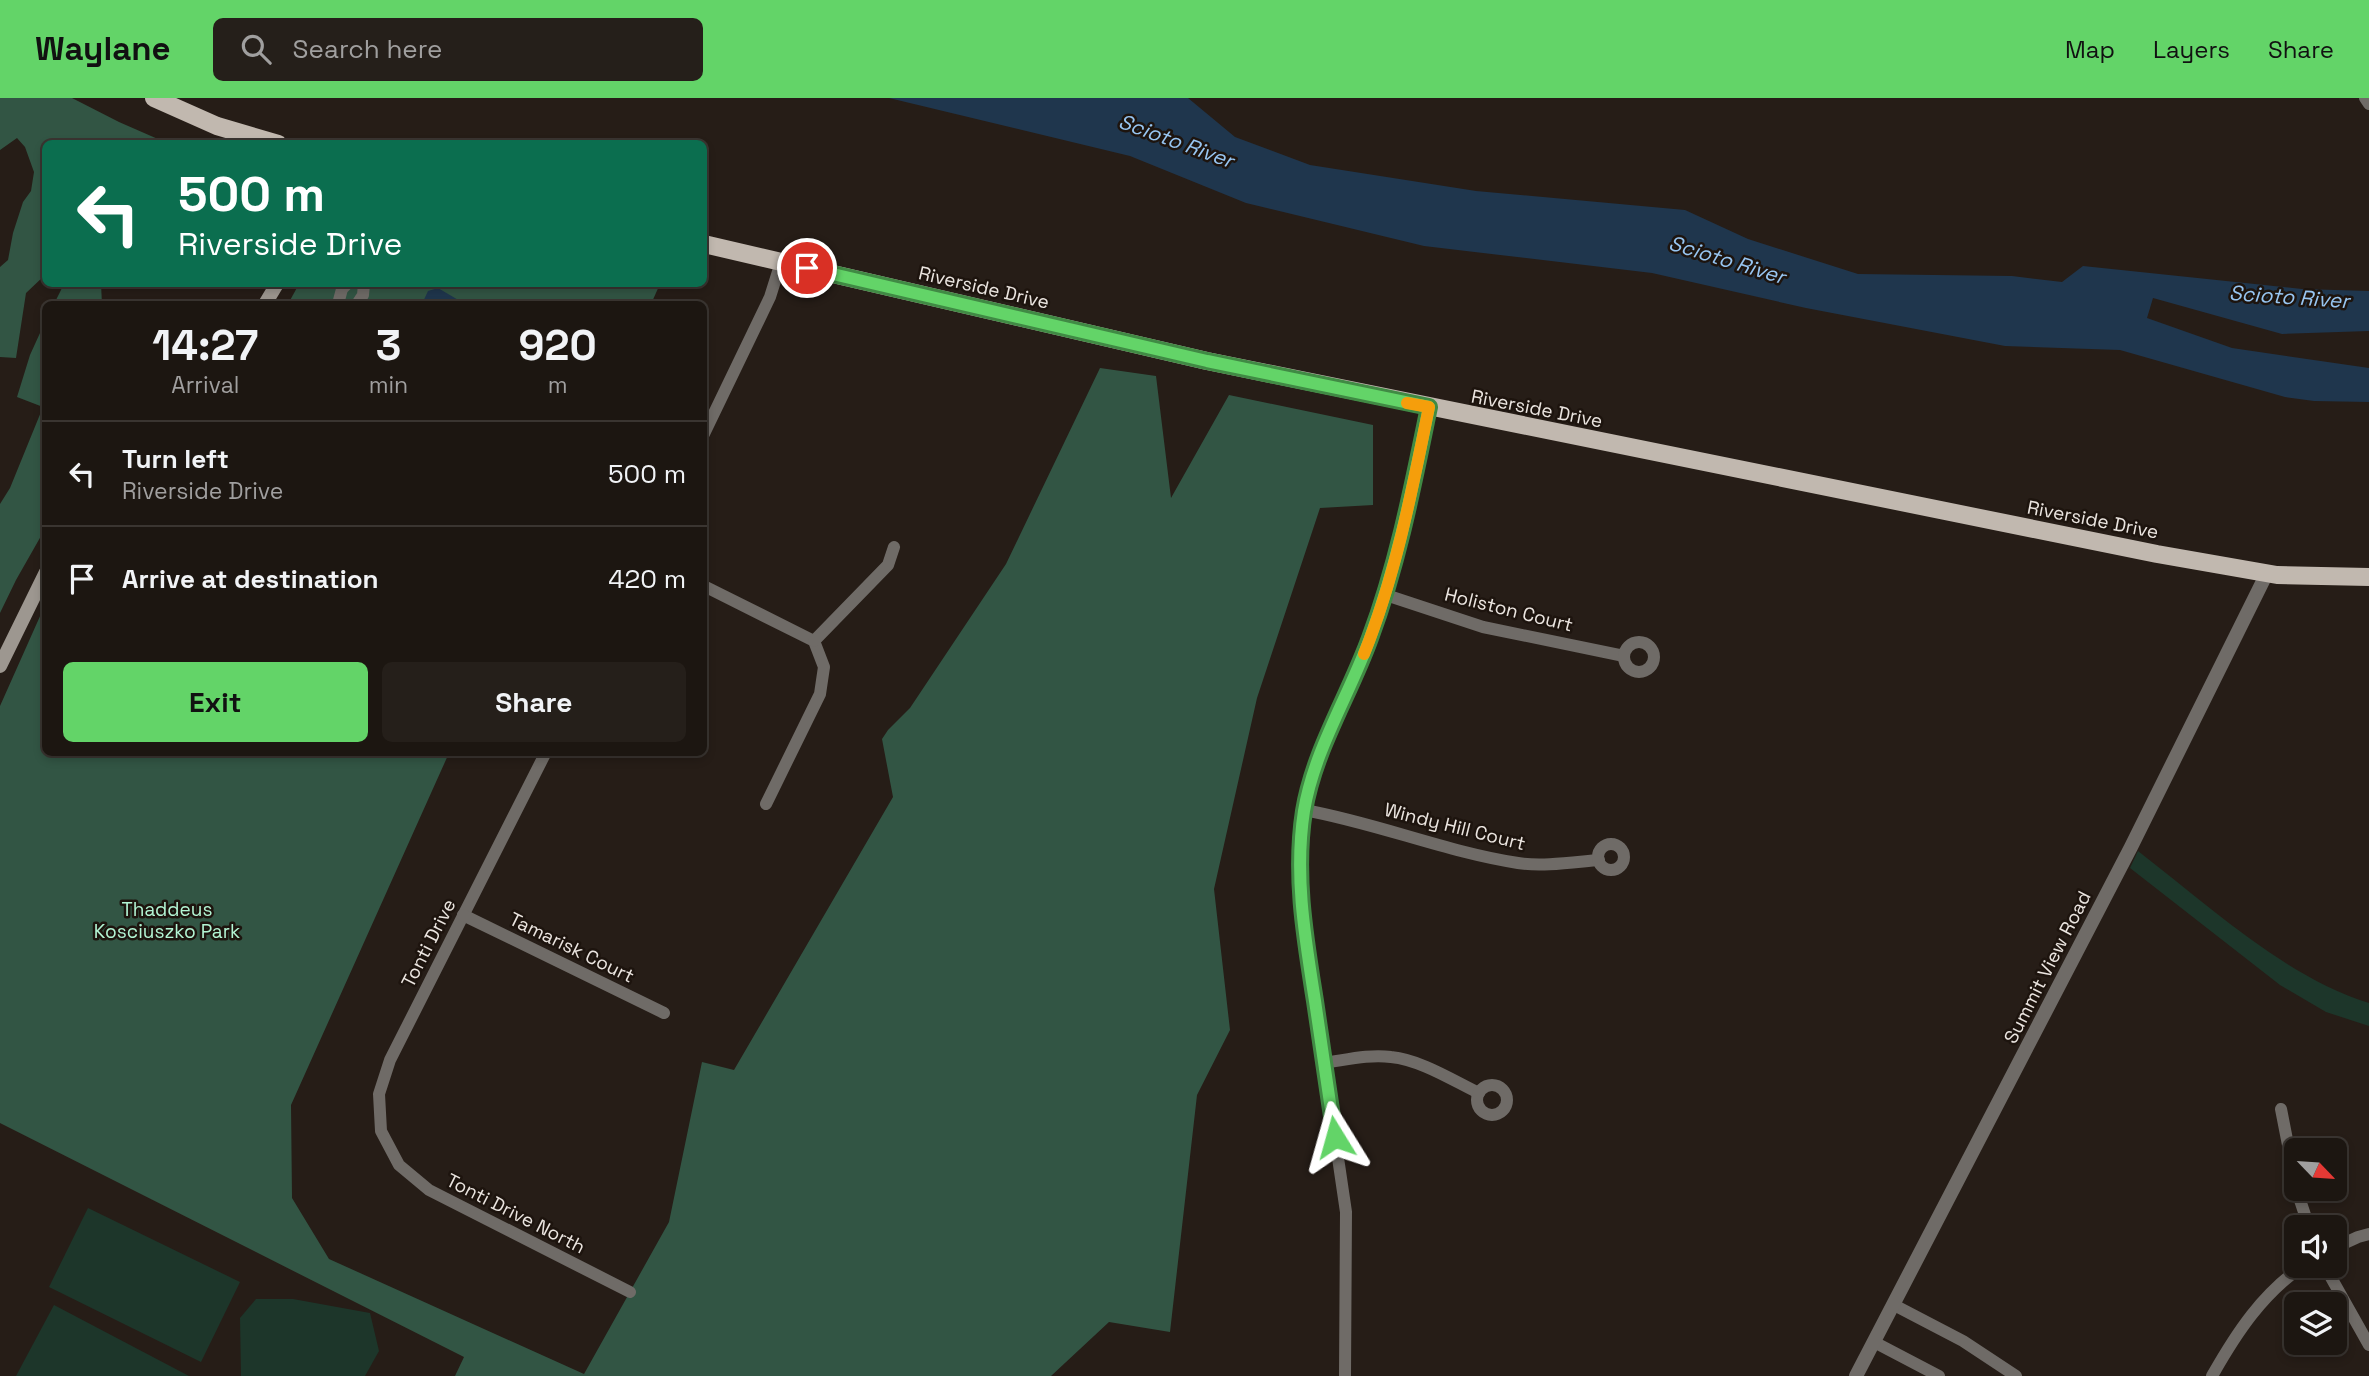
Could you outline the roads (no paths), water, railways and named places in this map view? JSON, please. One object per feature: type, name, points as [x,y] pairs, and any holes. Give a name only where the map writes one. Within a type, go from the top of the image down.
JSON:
[{"type":"main road","points":[[154,98],[217,126],[264,140]]},
{"type":"main road","name":"Riverside Drive","points":[[707,245],[1207,361],[2157,554],[2267,573],[2369,577]]},
{"type":"main road","points":[[0,666],[42,580]]},
{"type":"street","points":[[2365,98],[2369,104]]},
{"type":"street","points":[[707,428],[770,297],[781,262]]},
{"type":"street","points":[[1345,1376],[1346,1212],[1304,934],[1299,864],[1304,810],[1318,760],[1352,687],[1386,595],[1409,504],[1429,407]]},
{"type":"street","points":[[814,641],[888,565],[894,547]]},
{"type":"street","name":"Summit View Road","points":[[1856,1376],[2131,847],[2267,573]]},
{"type":"street","points":[[707,588],[814,641],[824,667],[820,694],[766,804]]},
{"type":"street","name":"Holiston Court","points":[[1386,595],[1483,627],[1624,656]]},
{"type":"street","name":"Tonti Drive","points":[[394,1157],[381,1131],[379,1094],[390,1060],[543,756]]},
{"type":"street","name":"Windy Hill Court","points":[[1304,810],[1347,817],[1429,842],[1521,864],[1599,860]]},
{"type":"street","name":"Tamarisk Court","points":[[463,915],[664,1013]]},
{"type":"street","points":[[1324,1063],[1392,1057],[1420,1066],[1479,1093]]},
{"type":"street","points":[[2281,1109],[2287,1138]]},
{"type":"street","name":"Tonti Drive North","points":[[394,1157],[399,1166],[429,1191],[629,1292]]},
{"type":"street","points":[[2347,1242],[2369,1234]]},
{"type":"street","points":[[2212,1376],[2233,1339],[2259,1304],[2285,1278]]},
{"type":"street","points":[[2331,1278],[2369,1345]]},
{"type":"street","points":[[1894,1305],[1963,1341],[2015,1376]]},
{"type":"street","points":[[1874,1342],[1939,1376]]},
{"type":"water","name":"Scioto River","points":[[889,98],[1188,98],[1235,137],[1310,165],[1476,191],[1685,210],[1748,239],[1858,274],[2012,276],[2062,282],[2083,266],[2302,289],[2369,291],[2369,331],[2282,334],[2153,298],[2147,318],[2232,348],[2369,368],[2369,402],[2314,401],[2285,397],[2120,350],[2005,346],[1806,308],[1652,273],[1424,246],[1246,203],[1130,156]]},
{"type":"water","points":[[438,288],[460,301],[423,301],[428,291]]},
{"type":"park label","name":"Thaddeus Kosciuszko Park","points":[[167,920]]}]
